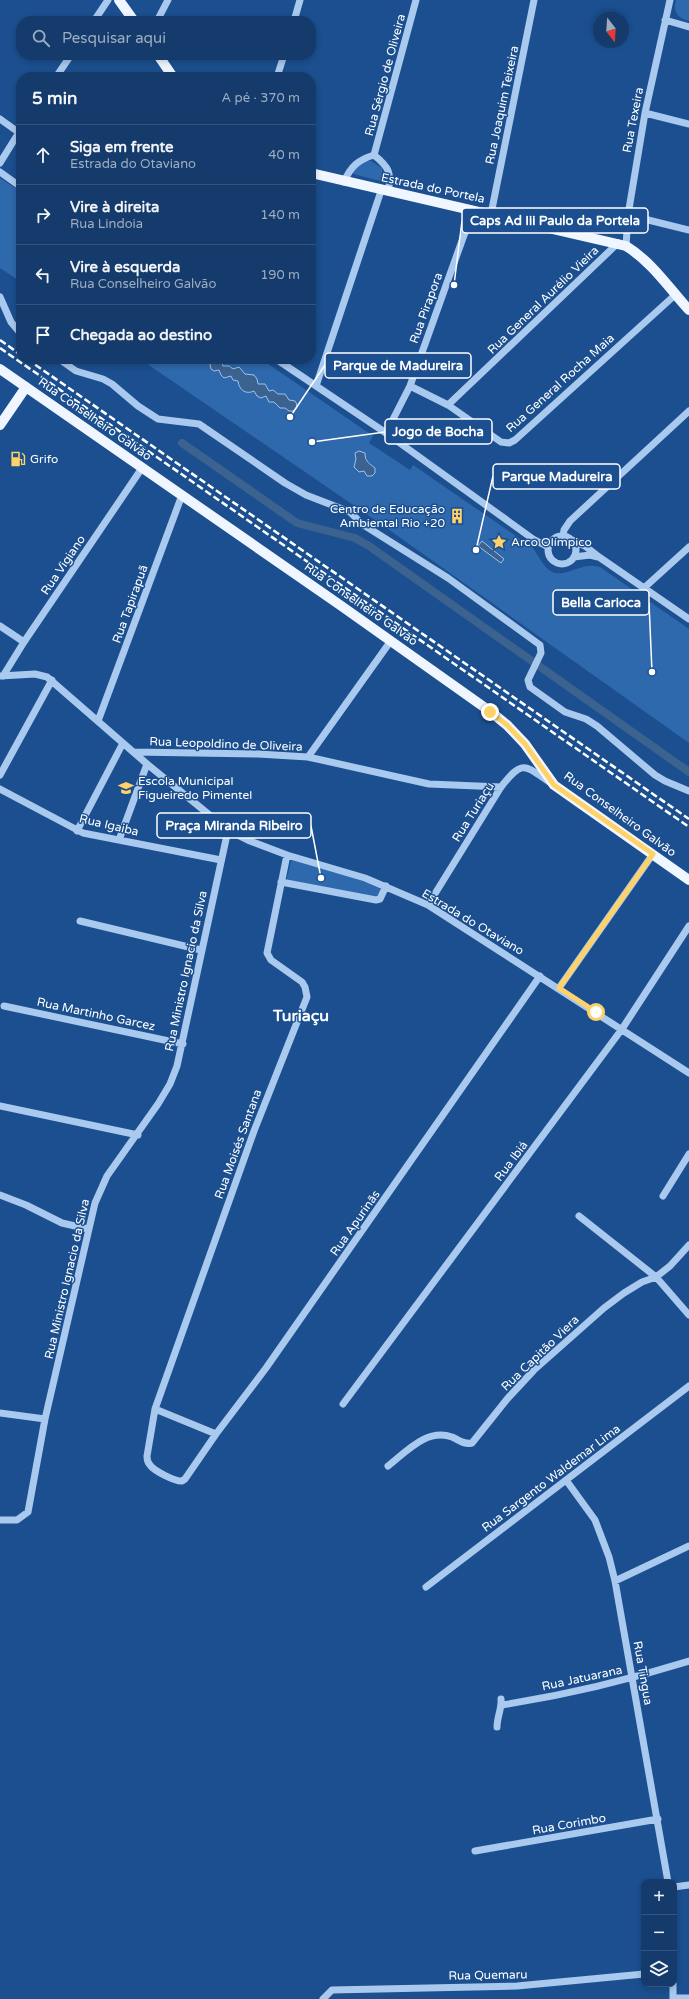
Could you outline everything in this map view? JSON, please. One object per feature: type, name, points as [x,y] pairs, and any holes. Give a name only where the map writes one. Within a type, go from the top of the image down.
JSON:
[{"type":"main road","points":[[119,0],[130,16]]},
{"type":"main road","points":[[161,60],[170,72]]},
{"type":"main road","name":"Estrada do Portela","points":[[316,174],[622,245],[638,253],[650,264],[689,310]]},
{"type":"main road","name":"Rua Conselheiro Galvão","points":[[0,369],[340,605],[390,642],[470,696],[507,725],[525,744],[554,785],[689,880]]},
{"type":"main road","points":[[0,426],[26,387]]},
{"type":"street","points":[[97,16],[108,0]]},
{"type":"street","points":[[160,16],[168,0]]},
{"type":"street","points":[[295,16],[300,0]]},
{"type":"street","name":"Rua Sérgio de Oliveira","points":[[374,155],[416,0]]},
{"type":"street","name":"Rua Joaquim Teixeira","points":[[491,214],[534,0]]},
{"type":"street","name":"Rua Texeira","points":[[622,245],[645,113],[670,0]]},
{"type":"street","points":[[665,20],[689,27]]},
{"type":"street","points":[[59,72],[68,60]]},
{"type":"street","points":[[279,72],[282,60]]},
{"type":"street","points":[[645,113],[689,124]]},
{"type":"street","points":[[0,119],[16,129]]},
{"type":"street","points":[[0,162],[16,138]]},
{"type":"street","name":"Rua Sérgio de Oliveira","points":[[344,182],[353,165],[374,155]]},
{"type":"street","name":"Rua Sérgio de Oliveira","points":[[316,386],[390,176],[385,164],[374,155]]},
{"type":"street","points":[[0,172],[16,183]]},
{"type":"street","name":"Rua Pirapora","points":[[386,433],[410,386],[473,210]]},
{"type":"street","points":[[628,215],[689,230]]},
{"type":"street","name":"Rua General Aurélio Vieira","points":[[448,405],[622,245]]},
{"type":"street","name":"Rua General Rocha Maia","points":[[410,386],[448,405],[501,442],[508,443],[515,440],[675,295]]},
{"type":"street","points":[[0,297],[16,327]]},
{"type":"street","points":[[66,364],[76,371],[103,379],[112,384],[138,406],[158,419],[199,424],[285,483],[306,495],[350,512],[362,524],[448,578],[540,645],[541,652],[528,680],[530,687],[546,700],[565,712],[586,719],[597,726],[618,746],[655,775],[689,791]]},
{"type":"street","points":[[283,364],[386,433],[533,539],[548,547]]},
{"type":"street","points":[[563,536],[564,530],[570,521],[689,410]]},
{"type":"street","name":"Rua Vigiano","points":[[2,676],[142,468]]},
{"type":"street","name":"Rua Tapirapuã","points":[[98,721],[182,495]]},
{"type":"street","points":[[572,540],[576,548],[574,557],[568,563],[559,564],[549,556],[548,547],[552,540],[563,536],[572,540],[585,546],[689,619]]},
{"type":"street","points":[[644,588],[689,547]]},
{"type":"street","points":[[574,557],[590,555],[599,557]]},
{"type":"street","points":[[0,626],[24,642]]},
{"type":"street","points":[[308,757],[390,642]]},
{"type":"street","name":"Rua Leopoldino de Oliveira","points":[[2,676],[35,674],[52,680],[134,752],[258,754],[308,757],[430,784],[501,787]]},
{"type":"street","points":[[0,775],[52,680]]},
{"type":"street","points":[[77,831],[123,743]]},
{"type":"street","name":"Estrada do Otaviano","points":[[134,752],[228,830],[250,842],[287,855],[350,873],[386,886],[428,905],[689,1073]]},
{"type":"street","points":[[119,840],[147,764]]},
{"type":"street","name":"Rua Turiaçu","points":[[428,905],[501,787],[511,774],[519,767],[530,769],[554,785]]},
{"type":"street","name":"Rua Igaiba","points":[[0,789],[77,831],[221,860]]},
{"type":"street","name":"Rua Ministro Ignacio da Silva","points":[[0,1520],[17,1520],[28,1512],[45,1419],[77,1285],[88,1229],[104,1181],[117,1161],[138,1135],[170,1084],[183,1044],[201,950],[228,830]]},
{"type":"street","points":[[559,988],[653,854]]},
{"type":"street","name":"Rua Moisés Santana","points":[[185,1478],[182,1481],[177,1481],[153,1468],[148,1462],[147,1456],[155,1409],[254,1131],[307,997],[305,987],[302,982],[271,960],[267,953],[287,855]]},
{"type":"street","points":[[281,882],[376,900],[380,898],[386,886]]},
{"type":"street","points":[[80,921],[201,950]]},
{"type":"street","name":"Rua Ibiá","points":[[343,1404],[622,1029],[689,926]]},
{"type":"street","name":"Rua Apurinãs","points":[[185,1478],[266,1368],[540,976]]},
{"type":"street","name":"Rua Martinho Garcez","points":[[4,1006],[183,1044]]},
{"type":"street","points":[[0,1106],[138,1135]]},
{"type":"street","points":[[663,1196],[689,1154]]},
{"type":"street","points":[[0,1195],[26,1205],[62,1224],[88,1229]]},
{"type":"street","points":[[579,1216],[656,1277],[689,1315]]},
{"type":"street","name":"Rua Capitão Viera","points":[[388,1466],[417,1443],[430,1436],[440,1434],[466,1444],[472,1443],[508,1398],[534,1370],[624,1293],[642,1282],[656,1277],[670,1266],[689,1245]]},
{"type":"street","name":"Rua Sargento Waldemar Lima","points":[[426,1587],[689,1386]]},
{"type":"street","points":[[155,1409],[216,1434]]},
{"type":"street","points":[[0,1413],[45,1419]]},
{"type":"street","name":"Rua Tingua","points":[[566,1480],[595,1520],[602,1536],[615,1581],[668,1879]]},
{"type":"street","points":[[615,1581],[689,1546]]},
{"type":"street","name":"Rua Jatuarana","points":[[497,1727],[497,1718],[502,1702],[546,1698],[632,1678],[689,1661]]},
{"type":"street","name":"Rua Corimbo","points":[[479,1850],[658,1819]]},
{"type":"street","points":[[677,1887],[689,1886]]},
{"type":"street","name":"Rua Quemaru","points":[[323,1999],[332,1990],[517,1986],[641,1974]]},
{"type":"street","points":[[673,1987],[673,1998],[689,1998]]},
{"type":"shaded area","points":[[676,0],[689,0],[689,21],[681,18],[677,14],[675,8]]},
{"type":"shaded area","points":[[365,161],[371,161],[382,168],[384,182],[353,174],[355,167]]},
{"type":"shaded area","points":[[0,178],[16,189],[16,279],[0,268]]},
{"type":"shaded area","points":[[147,364],[268,364],[373,436],[369,443],[410,470],[413,465],[532,547],[550,571],[563,573],[584,567],[600,567],[689,629],[689,743],[378,522]]},
{"type":"shaded area","points":[[210,364],[222,364],[223,366],[229,366],[233,369],[239,367],[245,374],[254,375],[258,384],[265,384],[269,391],[273,390],[278,394],[285,394],[289,400],[295,401],[297,404],[296,408],[293,411],[289,411],[285,408],[280,408],[274,402],[269,402],[266,396],[261,398],[257,396],[254,391],[243,391],[238,381],[233,380],[231,376],[224,378],[219,370],[214,371],[211,369]]},
{"type":"shaded area","points":[[359,451],[365,453],[369,463],[375,468],[375,473],[372,476],[367,476],[364,471],[359,472],[354,467],[356,459],[355,453]]},
{"type":"shaded area","points":[[482,541],[504,559],[501,563],[478,546]]},
{"type":"shaded area","points":[[292,858],[349,875],[381,889],[378,898],[286,881]]},
{"type":"waterway","points":[[182,443],[297,523],[355,538],[369,546],[689,772]]},
{"type":"railway","points":[[0,340],[16,351]]},
{"type":"railway","points":[[0,348],[16,359]]},
{"type":"railway","points":[[23,364],[689,827]]},
{"type":"railway","points":[[34,364],[689,819]]},
{"type":"place","name":"Caps Ad Iii Paulo da Portela","points":[[454,285]]},
{"type":"place","name":"Parque de Madureira","points":[[290,417]]},
{"type":"place","name":"Jogo de Bocha","points":[[312,442]]},
{"type":"place","name":"Grifo","points":[[18,459]]},
{"type":"place","name":"Centro de Educação Ambiental Rio +20","points":[[457,516]]},
{"type":"place","name":"Arco Olímpico","points":[[499,542]]},
{"type":"place","name":"Parque Madureira","points":[[476,550]]},
{"type":"place","name":"Bella Carioca","points":[[652,672]]},
{"type":"place","name":"Escola Municipal Figueiredo Pimentel","points":[[126,788]]},
{"type":"place","name":"Praça Miranda Ribeiro","points":[[321,878]]},
{"type":"district","name":"Turiaçu","points":[[301,1015]]},
{"type":"route","points":[[490,712],[507,725],[525,744],[554,785],[653,854],[559,988],[596,1012]]}]
